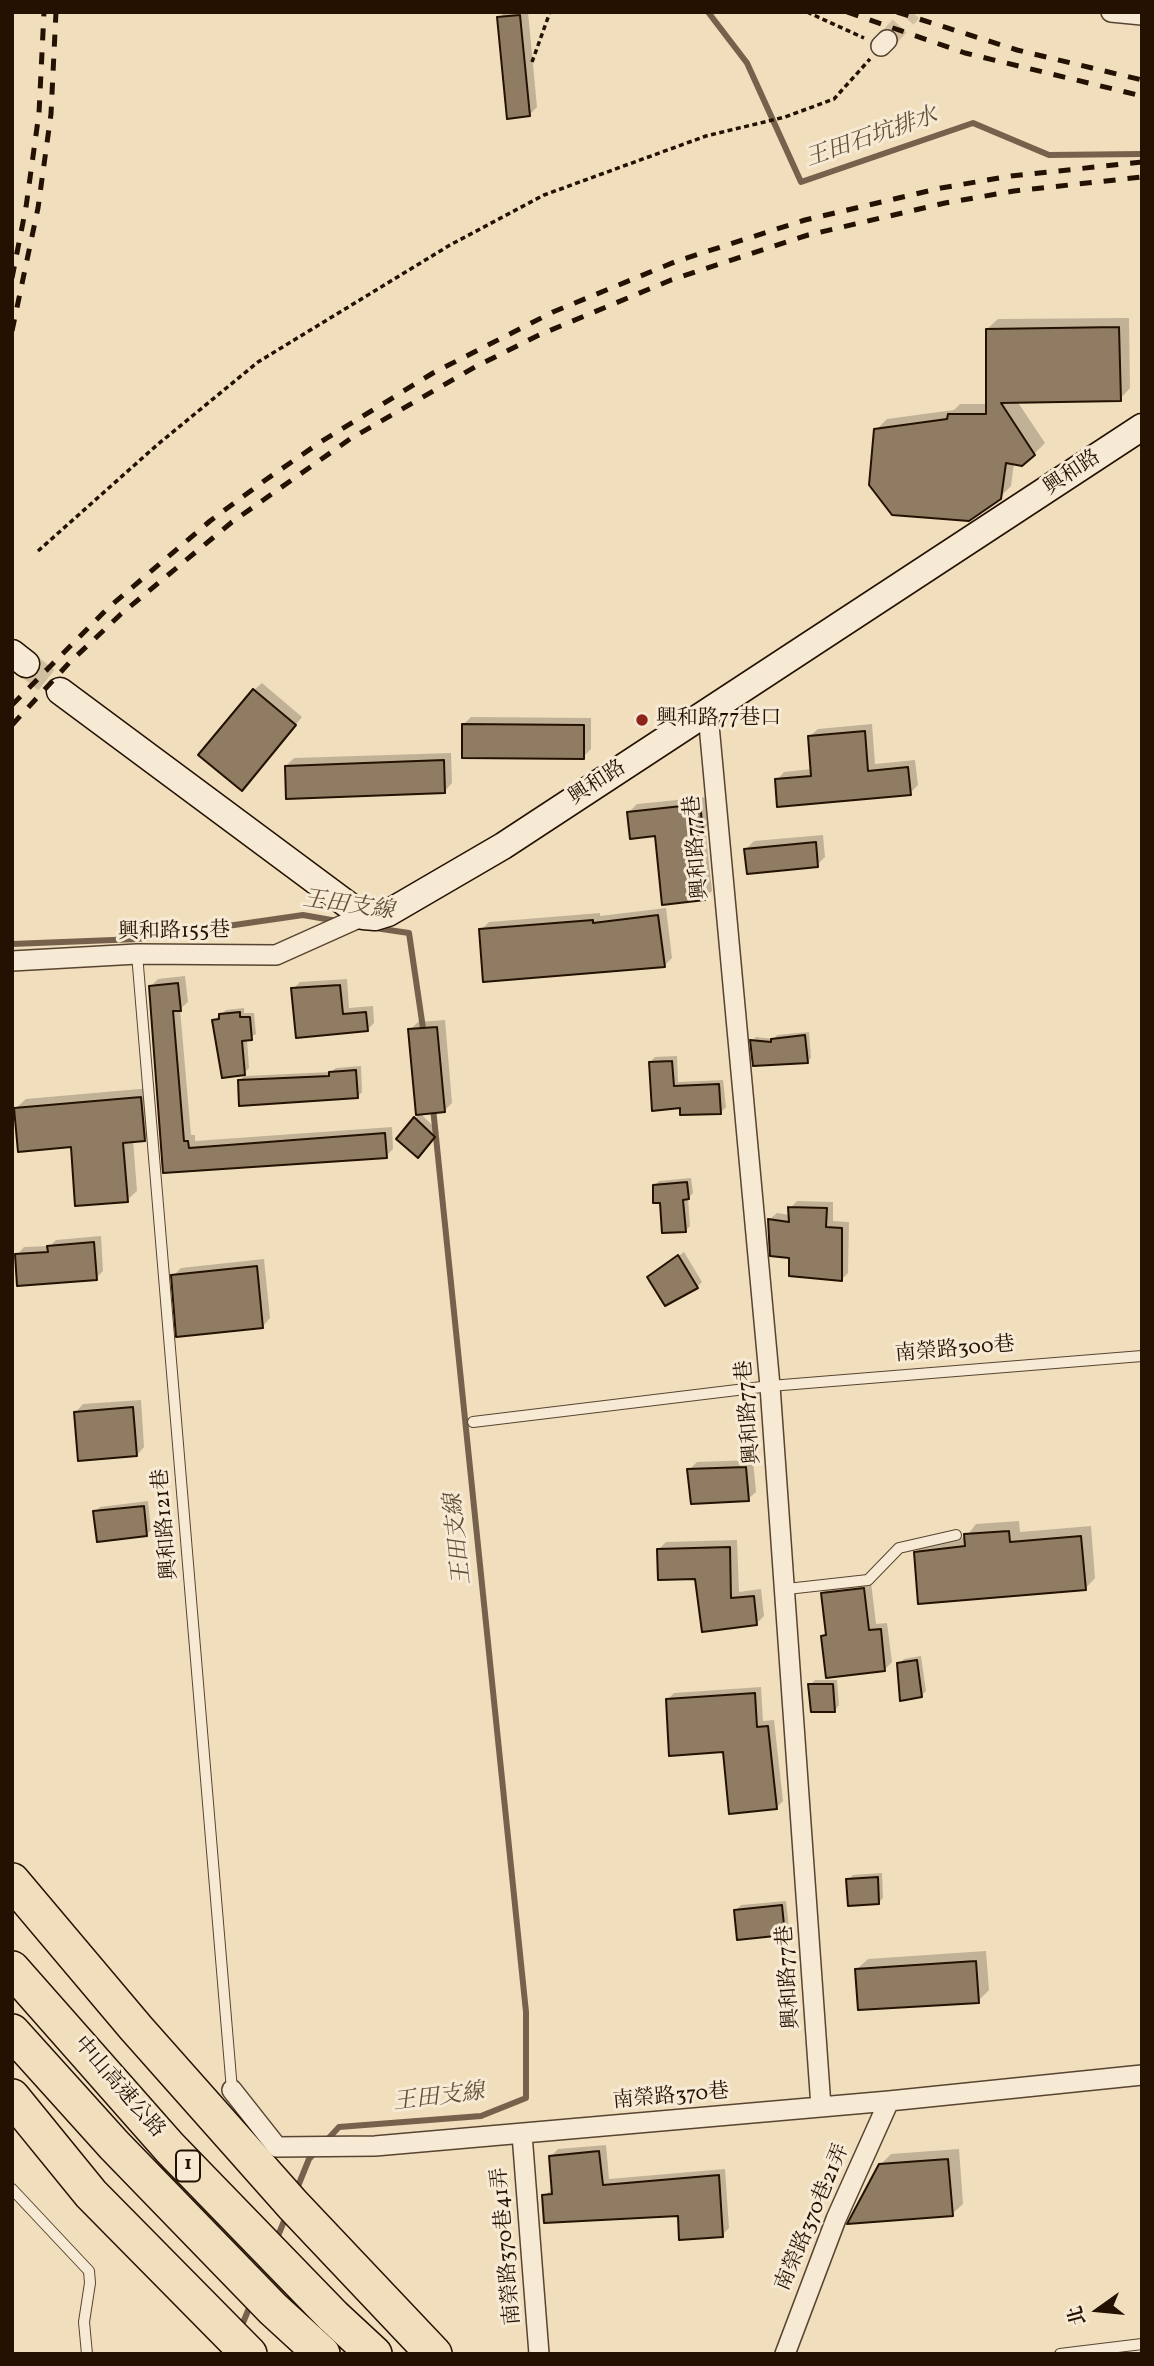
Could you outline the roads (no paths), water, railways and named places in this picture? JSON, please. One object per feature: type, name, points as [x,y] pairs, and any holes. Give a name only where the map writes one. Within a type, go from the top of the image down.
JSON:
[{"type":"highway","points":[[12,1881],[135,2028],[284,2195],[434,2354]]},
{"type":"highway","name":"中山高速公路","points":[[12,1969],[170,2148],[333,2316],[374,2354]]},
{"type":"highway","name":"中山高速公路","points":[[12,2032],[114,2145],[273,2309],[322,2354]]},
{"type":"highway","points":[[12,2097],[91,2194],[249,2354]]},
{"type":"street","points":[[1111,12],[1142,15]]},
{"type":"street","name":"興和路","points":[[363,916],[375,917],[400,906],[503,846],[1142,427]]},
{"type":"street","points":[[60,691],[363,916]]},
{"type":"street","name":"興和路77巷","points":[[708,714],[771,1385],[821,2107]]},
{"type":"street","name":"興和路155巷","points":[[12,961],[137,954],[276,955],[363,916]]},
{"type":"street","name":"南榮路370巷","points":[[232,2090],[277,2147],[375,2147],[889,2101],[1142,2075]]},
{"type":"street","name":"南榮路370巷21弄","points":[[785,2354],[836,2219],[889,2101]]},
{"type":"street","name":"南榮路370巷41弄","points":[[522,2134],[539,2354]]},
{"type":"lane","name":"興和路121巷","points":[[137,954],[232,2090]]},
{"type":"lane","name":"南榮路300巷","points":[[473,1422],[771,1385],[1142,1356]]},
{"type":"lane","points":[[787,1589],[868,1580],[899,1548],[956,1535]]},
{"type":"lane","points":[[12,2189],[89,2271],[90,2283],[84,2322],[87,2354]]},
{"type":"lane","points":[[1060,2354],[1142,2344]]},
{"type":"waterway","name":"王田石坑排水","points":[[708,12],[747,63],[801,182],[973,123],[1049,155],[1142,154]]},
{"type":"waterway","name":"王田支線","points":[[12,944],[138,939],[303,915],[337,921]]},
{"type":"waterway","name":"王田支線","points":[[375,928],[409,933],[424,1035]]},
{"type":"waterway","name":"王田支線","points":[[326,2141],[339,2127],[481,2116],[526,2098],[526,2012],[433,1108]]},
{"type":"waterway","name":"王田支線","points":[[296,2191],[309,2159],[316,2151]]},
{"type":"waterway","name":"王田支線","points":[[275,2243],[287,2214]]},
{"type":"waterway","name":"王田支線","points":[[240,2330],[252,2301]]},
{"type":"tunnel","points":[[887,40],[912,12]]},
{"type":"tunnel","points":[[26,664],[60,691]]},
{"type":"railway","points":[[12,278],[26,207],[39,113],[44,12]]},
{"type":"railway","points":[[12,331],[38,208],[51,114],[56,12]]},
{"type":"railway","points":[[847,12],[965,53],[1142,96]]},
{"type":"railway","points":[[897,12],[1017,50],[1142,80]]},
{"type":"railway","points":[[12,705],[108,608],[210,521],[264,481],[319,443],[433,373],[553,312],[677,261],[805,220],[941,188],[1011,176],[1142,162]]},
{"type":"railway","points":[[12,725],[69,663],[121,614],[232,522],[350,439],[475,367],[539,335],[671,280],[808,235],[945,203],[1014,191],[1142,177]]},
{"type":"place","name":"興和路77巷口","points":[[642,720]]}]
